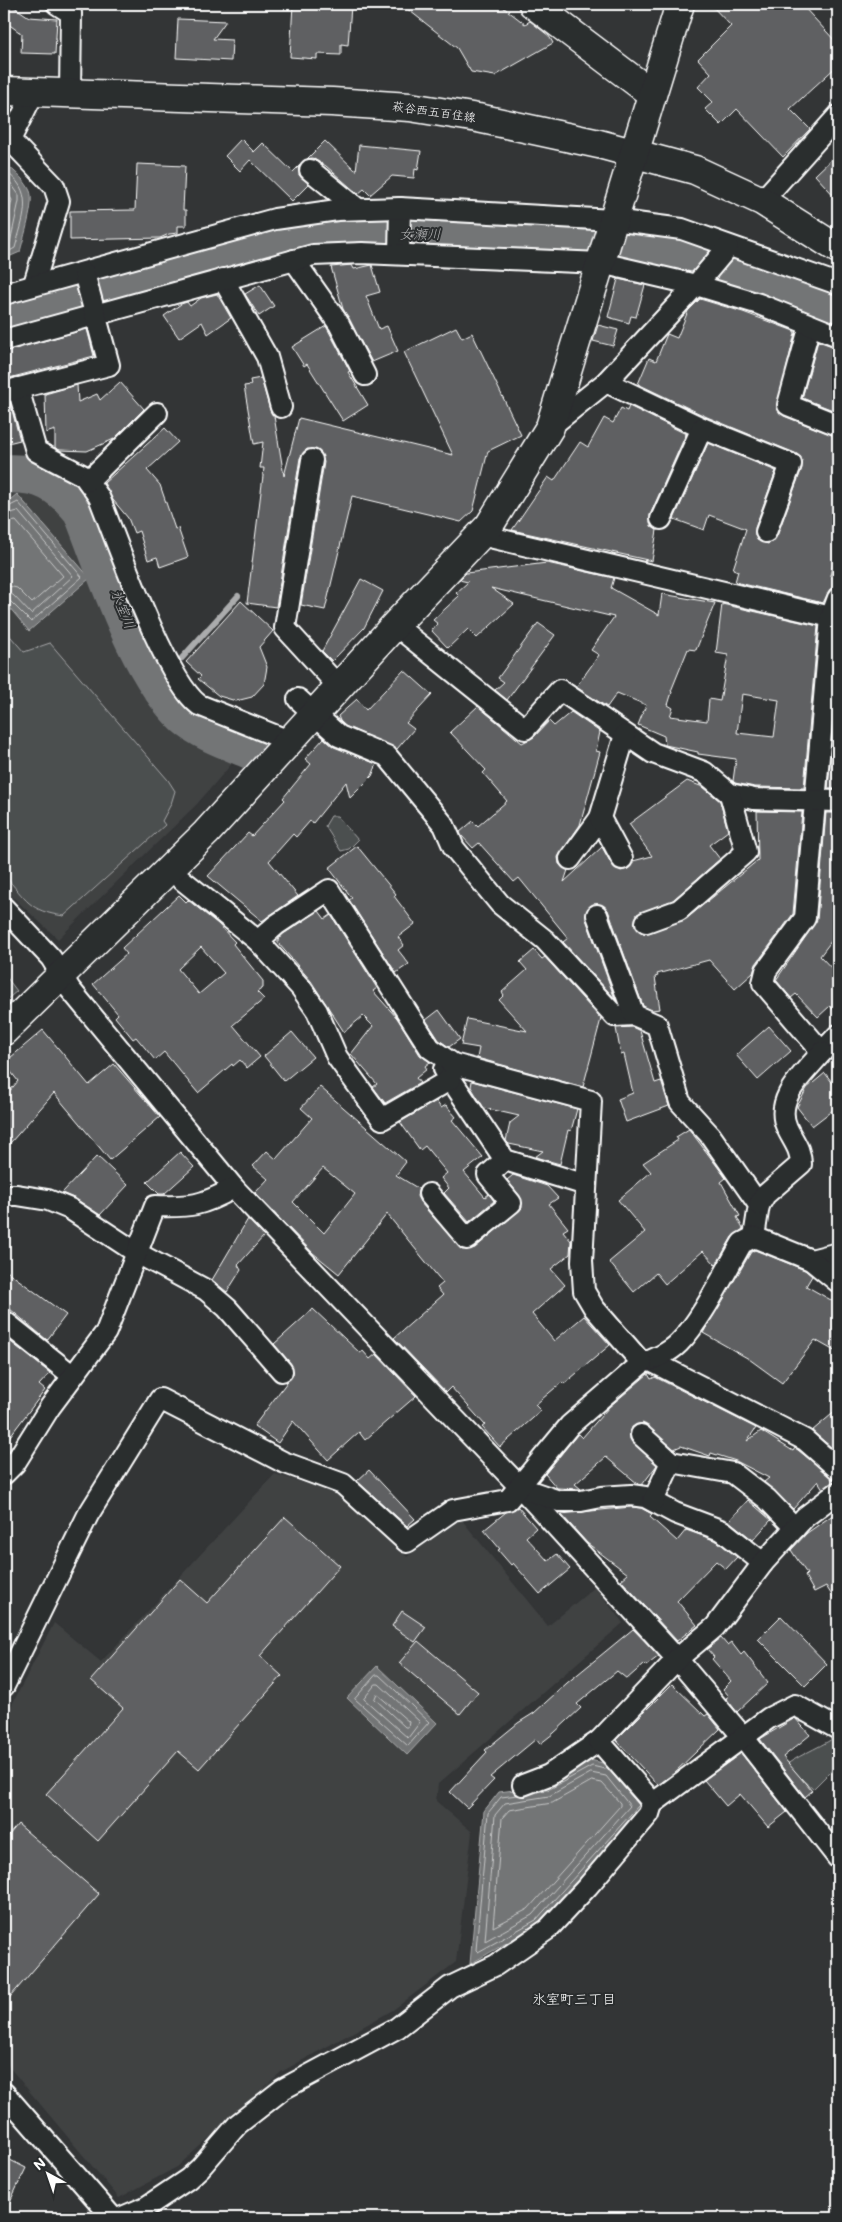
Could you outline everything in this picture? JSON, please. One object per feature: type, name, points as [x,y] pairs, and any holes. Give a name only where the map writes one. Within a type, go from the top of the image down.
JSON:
[{"type":"street","points":[[533,4],[652,94]]},
{"type":"street","points":[[4,1031],[206,833],[289,741],[306,706],[339,687],[489,526],[550,427],[612,224],[636,153],[680,4]]},
{"type":"street","points":[[66,7],[70,93]]},
{"type":"street","name":"萩谷西五百住線","points":[[4,91],[332,102],[410,107],[487,120],[636,153],[695,170],[762,200],[838,249]]},
{"type":"street","points":[[34,92],[10,140],[54,186],[59,201],[34,284]]},
{"type":"street","points":[[762,200],[838,116]]},
{"type":"street","points":[[310,170],[358,209]]},
{"type":"street","points":[[4,294],[34,284],[275,220],[316,212],[358,209],[682,229],[728,247],[838,284]]},
{"type":"street","points":[[399,249],[400,213]]},
{"type":"street","points":[[550,427],[606,382],[728,247]]},
{"type":"street","points":[[4,340],[313,255],[399,249],[602,259],[698,282],[838,336]]},
{"type":"street","points":[[294,260],[339,324],[365,374]]},
{"type":"street","points":[[84,272],[109,365],[11,390],[36,451],[84,476],[99,497],[168,664],[191,697],[199,705],[289,741]]},
{"type":"street","points":[[223,279],[267,357],[281,406]]},
{"type":"street","points":[[810,325],[788,405],[838,425]]},
{"type":"street","points":[[606,382],[702,428],[791,464],[766,532]]},
{"type":"street","points":[[88,481],[157,413]]},
{"type":"street","points":[[661,519],[702,428]]},
{"type":"street","points":[[312,460],[286,628],[339,687]]},
{"type":"street","points":[[481,535],[831,617]]},
{"type":"street","points":[[822,1052],[763,983],[766,971],[805,918],[814,799],[831,705],[831,617],[838,598]]},
{"type":"street","points":[[395,625],[525,729],[560,690],[652,752],[704,772],[730,794],[754,799],[838,801]]},
{"type":"street","points":[[306,706],[339,736],[387,756],[444,825],[454,848],[500,904],[545,940],[615,1016],[634,1015],[657,1025],[680,1102],[715,1142],[758,1205]]},
{"type":"street","points":[[570,860],[600,818],[625,735]]},
{"type":"street","points":[[646,922],[679,910],[746,852],[730,794]]},
{"type":"street","points":[[600,818],[622,859]]},
{"type":"street","points":[[170,870],[258,941],[301,988],[317,1011],[337,1057],[382,1119],[451,1079]]},
{"type":"street","points":[[258,941],[276,925],[329,890],[430,1048],[505,1160],[586,1185]]},
{"type":"street","points":[[4,908],[35,940],[70,989],[234,1188],[520,1487],[678,1659],[743,1737],[838,1858]]},
{"type":"street","points":[[597,915],[634,1015]]},
{"type":"street","points":[[754,1237],[758,1205],[765,1195],[802,1164],[801,1153],[786,1127],[783,1113],[784,1098],[822,1052],[838,1036]]},
{"type":"street","points":[[430,1048],[453,1064],[591,1101],[582,1261],[584,1290],[594,1308],[646,1362],[806,1440],[838,1469]]},
{"type":"street","points":[[429,1194],[466,1239],[511,1203],[488,1175],[505,1160]]},
{"type":"street","points":[[4,1474],[15,1463],[40,1421],[106,1332],[155,1206],[187,1207],[208,1203],[234,1188]]},
{"type":"street","points":[[4,1195],[17,1194],[48,1200],[70,1209],[137,1253],[206,1290],[227,1308],[282,1371]]},
{"type":"street","points":[[4,1686],[88,1516],[160,1399],[283,1462],[343,1484],[407,1542],[454,1510],[508,1500],[570,1425],[646,1362],[678,1344],[690,1329],[742,1244],[754,1237]]},
{"type":"street","points":[[754,1237],[811,1260],[838,1282]]},
{"type":"street","points":[[811,1260],[838,1253]]},
{"type":"street","points":[[5,1324],[73,1376]]},
{"type":"street","points":[[640,1435],[671,1462],[732,1473],[767,1498],[795,1528]]},
{"type":"street","points":[[653,1501],[671,1462]]},
{"type":"street","points":[[520,1487],[559,1502],[631,1495],[645,1497],[675,1513],[723,1531],[763,1563]]},
{"type":"street","points":[[522,1785],[549,1775],[599,1741],[678,1659],[715,1627],[763,1563],[805,1517],[838,1492]]},
{"type":"street","points":[[120,2218],[161,2198],[188,2179],[238,2124],[283,2089],[397,2028],[450,1987],[496,1965],[548,1929],[588,1886],[649,1814],[652,1804],[769,1718],[795,1705],[838,1729]]},
{"type":"street","points":[[599,1741],[652,1804]]},
{"type":"street","points":[[4,2093],[113,2218]]},
{"type":"shaded area","points":[[23,479],[45,484],[68,500],[74,508],[142,674],[153,688],[182,722],[212,740],[241,753],[197,804],[58,939],[4,889],[4,484]]},
{"type":"shaded area","points":[[4,629],[24,652],[50,643],[168,780],[175,791],[162,821],[165,825],[64,916],[43,911],[29,903],[4,875]]},
{"type":"shaded area","points":[[331,816],[337,816],[358,840],[349,849],[341,851],[325,826]]},
{"type":"shaded area","points":[[4,974],[17,991],[4,1002]]},
{"type":"shaded area","points":[[275,1474],[340,1494],[407,1557],[461,1519],[548,1626],[595,1587],[623,1623],[438,1784],[436,1801],[472,1832],[456,1962],[393,2010],[281,2072],[177,2167],[119,2198],[4,2061],[4,1720],[54,1623],[101,1662]]},
{"type":"shaded area","points":[[834,1738],[838,1740],[838,1764],[813,1789],[797,1775],[790,1780],[780,1769],[793,1760]]},
{"type":"water","points":[[9,167],[21,178],[30,191],[31,204],[20,252],[4,259],[4,171]]},
{"type":"water","points":[[17,494],[90,578],[29,631],[4,601],[4,505]]},
{"type":"water","points":[[377,1666],[437,1723],[407,1755],[347,1698]]},
{"type":"water","points":[[590,1760],[612,1765],[647,1805],[539,1924],[470,1964],[484,1811],[499,1792],[545,1786]]},
{"type":"building","points":[[4,4],[10,4],[29,17],[57,19],[55,54],[21,53],[22,34],[4,21]]},
{"type":"building","points":[[293,4],[351,6],[348,45],[341,44],[341,55],[317,54],[317,59],[290,57]]},
{"type":"building","points":[[401,4],[499,4],[525,24],[530,21],[549,36],[553,43],[495,76],[471,72],[457,48]]},
{"type":"building","points":[[710,4],[801,4],[838,44],[838,65],[790,109],[810,129],[783,157],[737,109],[721,125],[705,109],[713,102],[698,87],[711,73],[698,59],[731,26]]},
{"type":"building","points":[[178,19],[226,21],[213,39],[232,40],[231,61],[176,58]]},
{"type":"building","points":[[241,139],[254,152],[263,143],[293,172],[299,166],[299,175],[309,184],[292,201],[250,160],[240,171],[225,156]]},
{"type":"building","points":[[325,141],[356,171],[359,145],[421,151],[418,170],[415,169],[414,178],[392,176],[370,195],[364,189],[358,194],[326,166],[312,158],[307,159]]},
{"type":"building","points":[[838,153],[838,200],[815,175]]},
{"type":"building","points":[[137,164],[185,166],[183,210],[186,210],[186,226],[178,226],[178,233],[160,238],[70,240],[70,211],[135,210]]},
{"type":"building","points":[[352,265],[354,269],[372,265],[380,292],[366,296],[379,329],[387,326],[398,351],[372,362],[343,309],[331,267]]},
{"type":"building","points":[[618,279],[645,285],[636,317],[631,316],[629,323],[608,317]]},
{"type":"building","points":[[260,285],[274,306],[259,316],[245,294]]},
{"type":"building","points":[[217,294],[231,318],[208,334],[202,322],[179,338],[164,316],[181,304],[187,302],[190,306],[201,298]]},
{"type":"building","points":[[700,299],[743,312],[794,331],[777,408],[784,416],[838,437],[838,485],[833,501],[838,503],[838,523],[833,539],[838,541],[838,549],[830,575],[838,576],[838,586],[830,589],[823,603],[735,582],[738,571],[733,569],[746,529],[709,515],[704,530],[674,519],[708,443],[776,471],[755,528],[757,540],[768,544],[777,536],[802,468],[801,457],[795,453],[707,417],[638,384],[649,358],[656,361],[667,334],[677,338],[688,311]]},
{"type":"building","points":[[598,325],[618,330],[613,346],[593,341]]},
{"type":"building","points":[[326,326],[350,371],[348,372],[368,405],[343,421],[307,364],[304,366],[292,347]]},
{"type":"building","points":[[456,327],[462,338],[472,333],[521,435],[488,451],[473,511],[461,522],[352,496],[325,610],[301,605],[324,462],[319,451],[307,449],[300,458],[276,607],[247,603],[264,468],[260,468],[263,442],[254,444],[244,386],[251,385],[250,380],[261,378],[270,410],[274,416],[284,476],[299,418],[453,455],[404,352]]},
{"type":"building","points":[[87,329],[94,356],[9,378],[4,352]]},
{"type":"building","points":[[818,341],[838,348],[838,412],[802,398]]},
{"type":"building","points":[[120,382],[144,409],[114,439],[87,451],[60,450],[55,448],[55,430],[46,433],[45,394],[77,385],[78,402],[97,394],[100,400]]},
{"type":"building","points":[[10,403],[20,440],[4,444],[4,404]]},
{"type":"building","points":[[629,406],[686,434],[650,515],[651,526],[657,530],[652,561],[512,530],[548,477],[554,481],[580,442],[588,447],[604,418],[613,423],[621,408],[627,411]]},
{"type":"building","points":[[165,428],[178,442],[147,470],[160,485],[175,529],[178,528],[188,557],[160,567],[157,557],[148,560],[139,531],[134,533],[128,518],[113,500],[104,483]]},
{"type":"building","points":[[547,563],[614,578],[611,588],[659,615],[662,594],[715,603],[696,650],[688,649],[671,691],[668,705],[673,708],[670,716],[707,721],[709,699],[720,701],[728,655],[716,653],[722,604],[818,626],[804,788],[755,787],[735,783],[733,781],[736,759],[698,754],[698,752],[665,745],[664,736],[638,725],[646,705],[617,693],[607,707],[576,687],[599,655],[591,650],[614,617],[491,588],[514,604],[477,638],[468,629],[448,648],[431,630],[438,624],[433,620],[459,596],[456,593],[468,582],[459,580],[466,573]],"holes":[[[742,694],[779,700],[774,737],[737,733]]]},
{"type":"building","points":[[361,579],[383,591],[364,628],[332,661],[322,651]]},
{"type":"building","points":[[241,601],[273,631],[259,647],[267,667],[264,684],[252,697],[236,701],[219,696],[198,679],[201,676],[186,662]]},
{"type":"building","points":[[538,623],[555,635],[507,700],[495,690],[504,682],[498,678]]},
{"type":"building","points":[[404,670],[432,695],[406,723],[414,729],[397,749],[345,726],[340,721],[338,716],[357,699],[366,710]]},
{"type":"building","points":[[838,671],[838,789],[828,789]]},
{"type":"building","points":[[478,706],[522,743],[534,737],[549,721],[554,726],[571,712],[600,732],[596,751],[600,752],[580,825],[558,857],[559,864],[568,870],[564,882],[602,847],[612,865],[621,871],[628,869],[633,861],[652,856],[629,824],[687,781],[703,787],[720,801],[728,831],[709,845],[720,859],[673,900],[637,914],[635,926],[643,934],[686,919],[758,860],[757,811],[802,812],[793,914],[756,964],[753,973],[735,989],[709,960],[657,974],[658,976],[655,977],[660,1009],[652,1010],[643,1006],[608,910],[604,906],[593,904],[588,908],[586,919],[615,999],[563,942],[568,938],[519,878],[514,882],[479,843],[473,848],[461,835],[460,832],[473,821],[478,826],[507,801],[483,773],[486,770],[450,732]]},
{"type":"building","points":[[324,738],[334,747],[377,764],[372,776],[350,798],[346,782],[313,823],[310,821],[296,837],[293,834],[269,861],[298,896],[262,921],[208,876],[248,833],[252,836],[285,800],[283,798],[311,764],[305,759]]},
{"type":"building","points":[[826,813],[838,813],[838,932],[820,956],[838,975],[838,1015],[830,1006],[818,1017],[796,994],[791,998],[776,980],[817,920]]},
{"type":"building","points":[[357,846],[396,894],[394,896],[415,924],[398,937],[404,945],[398,950],[409,964],[396,973],[349,900],[352,898],[329,868]]},
{"type":"building","points":[[179,895],[186,902],[188,900],[218,924],[235,942],[233,944],[263,981],[263,988],[257,992],[264,999],[233,1025],[260,1057],[247,1068],[240,1060],[233,1066],[232,1064],[198,1093],[164,1052],[155,1060],[136,1037],[133,1039],[115,1017],[118,1014],[93,984],[127,954],[122,948]],"holes":[[[201,947],[224,973],[199,994],[178,969]]]},
{"type":"building","points":[[319,911],[325,919],[331,915],[377,988],[373,991],[398,1019],[420,1055],[430,1062],[425,1066],[427,1069],[416,1078],[420,1083],[385,1103],[373,1087],[377,1084],[351,1054],[373,1026],[363,1016],[344,1032],[311,981],[278,943],[283,934]]},
{"type":"building","points":[[534,950],[542,959],[545,957],[601,1019],[583,1087],[477,1058],[479,1048],[461,1045],[467,1019],[527,1031],[499,1000],[504,995],[502,992],[527,970],[520,962]]},
{"type":"building","points":[[439,1010],[460,1039],[449,1047],[439,1040],[426,1020]]},
{"type":"building","points":[[769,1026],[791,1051],[758,1080],[736,1055]]},
{"type":"building","points":[[632,1027],[640,1031],[655,1083],[661,1081],[669,1106],[626,1122],[618,1099],[633,1093],[624,1054],[621,1055],[616,1028]]},
{"type":"building","points":[[43,1030],[89,1085],[114,1064],[160,1117],[110,1160],[54,1093],[4,1150],[4,1098],[18,1081],[4,1063]]},
{"type":"building","points":[[292,1032],[313,1057],[284,1081],[264,1056]]},
{"type":"building","points":[[825,1073],[838,1090],[838,1106],[812,1126],[797,1107],[807,1088]]},
{"type":"building","points":[[472,1081],[577,1109],[571,1131],[568,1130],[560,1164],[535,1157],[543,1151],[509,1144],[506,1141],[510,1123],[519,1116],[484,1108],[471,1087]]},
{"type":"building","points":[[320,1087],[406,1162],[396,1175],[419,1189],[417,1196],[420,1202],[462,1250],[475,1248],[522,1208],[520,1196],[507,1180],[513,1175],[547,1186],[558,1198],[549,1204],[568,1228],[563,1231],[571,1241],[570,1254],[551,1269],[565,1285],[532,1314],[554,1341],[584,1316],[610,1345],[564,1384],[562,1382],[535,1405],[541,1411],[500,1447],[482,1427],[485,1425],[451,1387],[446,1392],[394,1338],[443,1295],[437,1288],[443,1283],[387,1214],[339,1274],[313,1253],[255,1193],[268,1179],[253,1166],[267,1151],[276,1159],[312,1118],[301,1108]],"holes":[[[323,1168],[355,1194],[324,1233],[293,1202]]]},
{"type":"building","points":[[436,1101],[441,1108],[446,1105],[456,1117],[452,1120],[483,1157],[464,1172],[485,1197],[489,1194],[494,1201],[469,1222],[444,1193],[449,1188],[441,1178],[447,1173],[425,1146],[420,1150],[400,1122]]},
{"type":"building","points":[[689,1129],[726,1178],[721,1182],[740,1216],[737,1217],[743,1229],[732,1237],[716,1265],[703,1251],[665,1284],[656,1273],[634,1292],[609,1262],[645,1232],[618,1200],[651,1172],[643,1163],[678,1140],[676,1137]]},
{"type":"building","points":[[180,1152],[194,1167],[164,1194],[159,1194],[147,1182]]},
{"type":"building","points":[[97,1156],[128,1185],[100,1215],[76,1199],[62,1193]]},
{"type":"building","points":[[248,1219],[264,1236],[238,1265],[241,1270],[227,1292],[212,1280]]},
{"type":"building","points":[[755,1250],[805,1270],[812,1276],[806,1286],[838,1304],[838,1353],[815,1340],[782,1383],[749,1359],[703,1333],[751,1252]]},
{"type":"building","points":[[4,1269],[66,1315],[47,1340],[4,1304]]},
{"type":"building","points":[[313,1309],[360,1353],[363,1351],[370,1359],[376,1354],[416,1396],[365,1440],[359,1432],[328,1460],[293,1421],[278,1443],[254,1426],[293,1374],[291,1364],[274,1344]]},
{"type":"building","points":[[7,1339],[50,1373],[39,1385],[45,1390],[4,1444],[4,1343]]},
{"type":"building","points":[[648,1374],[651,1379],[655,1377],[756,1428],[747,1441],[761,1431],[793,1451],[795,1448],[798,1450],[836,1481],[823,1489],[818,1481],[793,1509],[764,1482],[769,1478],[736,1461],[711,1453],[710,1456],[681,1446],[674,1449],[643,1423],[632,1427],[630,1439],[657,1465],[642,1485],[638,1484],[606,1457],[575,1484],[581,1489],[557,1488],[545,1474],[578,1434],[582,1438],[609,1407]]},
{"type":"building","points":[[838,1409],[838,1453],[812,1431]]},
{"type":"building","points":[[369,1470],[415,1519],[407,1526],[357,1481]]},
{"type":"building","points":[[748,1500],[771,1520],[753,1540],[729,1521]]},
{"type":"building","points":[[518,1507],[536,1528],[526,1537],[548,1561],[557,1554],[570,1569],[540,1594],[513,1563],[511,1565],[484,1530],[506,1512]]},
{"type":"building","points":[[631,1507],[641,1508],[652,1514],[650,1517],[677,1541],[686,1530],[717,1541],[737,1557],[726,1569],[716,1561],[677,1601],[697,1625],[677,1641],[621,1580],[628,1574],[587,1543],[561,1514]]},
{"type":"building","points":[[838,1507],[838,1605],[826,1586],[814,1592],[805,1576],[807,1574],[791,1550],[807,1533],[837,1512],[835,1509]]},
{"type":"building","points":[[285,1517],[340,1566],[260,1656],[282,1676],[199,1769],[178,1751],[98,1841],[46,1794],[123,1708],[91,1680],[180,1579],[207,1603]]},
{"type":"building","points":[[402,1611],[426,1627],[415,1642],[392,1626]]},
{"type":"building","points":[[781,1616],[827,1664],[805,1686],[758,1639]]},
{"type":"building","points":[[633,1629],[659,1656],[646,1666],[644,1664],[627,1679],[617,1671],[577,1704],[581,1708],[554,1733],[540,1744],[536,1739],[490,1777],[494,1780],[467,1808],[450,1792],[487,1752],[485,1750],[518,1723],[534,1713],[567,1683]]},
{"type":"building","points":[[721,1638],[727,1645],[731,1642],[741,1655],[744,1652],[768,1683],[737,1712],[726,1698],[729,1696],[723,1689],[731,1681],[712,1659],[714,1657],[707,1649]]},
{"type":"building","points":[[418,1641],[478,1692],[460,1714],[399,1663]]},
{"type":"building","points":[[672,1684],[705,1716],[708,1714],[720,1729],[673,1774],[658,1785],[616,1740]]},
{"type":"building","points":[[795,1718],[810,1735],[783,1757],[812,1791],[805,1797],[760,1739]]},
{"type":"building","points":[[741,1753],[787,1812],[768,1827],[740,1794],[726,1806],[704,1780]]},
{"type":"building","points":[[18,1824],[99,1894],[4,2004],[4,1841]]},
{"type":"building","points":[[4,2157],[26,2168],[4,2214]]},
{"type":"waterway","name":"女瀬川","points":[[4,320],[295,238],[409,233],[584,237],[630,244],[738,270],[838,307]]},
{"type":"waterway","name":"氷室川","points":[[4,474],[39,477],[57,486],[74,501],[82,510],[113,591],[138,648],[168,698],[186,717],[200,727],[251,750]]},
{"type":"waterway","points":[[182,658],[238,596]]},
{"type":"district","name":"氷室町三丁目","points":[[574,1999]]}]
